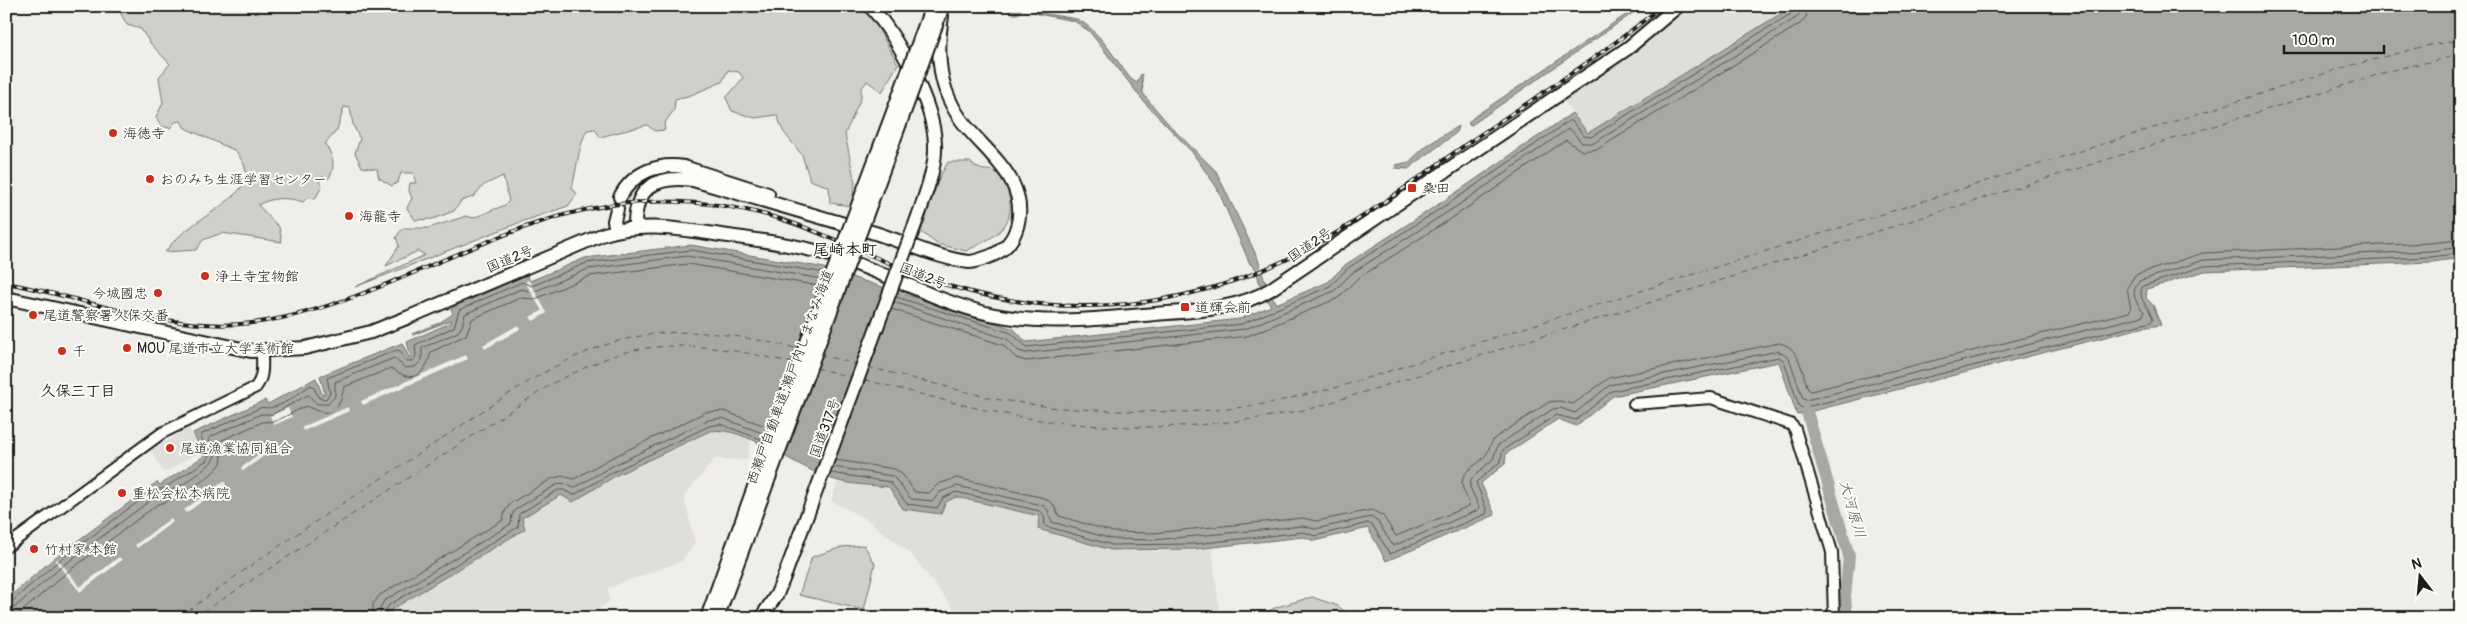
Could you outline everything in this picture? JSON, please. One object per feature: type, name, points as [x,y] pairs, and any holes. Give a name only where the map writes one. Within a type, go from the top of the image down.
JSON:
[{"type":"highway","name":"国道317号","points":[[761,618],[777,594],[786,572],[920,211],[935,158],[934,129],[926,102],[890,33],[870,6]]},
{"type":"highway","points":[[874,6],[882,20]]},
{"type":"highway","name":"国道317号","points":[[879,6],[890,33]]},
{"type":"highway","name":"西瀬戸自動車道;瀬戸内しまなみ海道","points":[[717,618],[904,98],[932,6]]},
{"type":"highway","name":"国道2号","points":[[6,298],[262,352],[305,348],[370,332],[474,291],[616,230],[635,228],[686,230],[793,246],[827,254],[862,266],[941,300],[990,314],[1035,321],[1065,321],[1166,313],[1242,304],[1267,292],[1628,48],[1678,6]]},
{"type":"highway","points":[[635,228],[638,199],[660,180],[680,178],[693,180],[971,262],[997,254],[1007,245],[1018,224],[1020,210],[1012,182],[1002,167],[954,110],[944,90],[940,57],[943,10]]},
{"type":"highway","name":"西瀬戸自動車道;瀬戸内しまなみ海道","points":[[904,98],[943,10]]},
{"type":"highway","points":[[616,230],[618,203],[632,179],[640,173],[670,165],[684,167],[748,186],[874,233]]},
{"type":"highway","name":"西瀬戸自動車道;瀬戸内しまなみ海道","points":[[707,618],[788,393],[870,190]]},
{"type":"street","points":[[6,547],[162,433],[256,387],[261,380],[262,352]]},
{"type":"street","points":[[1634,404],[1711,398],[1790,424],[1795,429],[1832,552],[1834,618]]},
{"type":"shaded area","points":[[117,6],[862,6],[874,21],[898,64],[882,92],[867,81],[861,89],[861,98],[845,134],[855,183],[851,206],[830,203],[829,187],[810,180],[802,155],[783,131],[777,115],[755,118],[732,111],[726,98],[743,78],[739,72],[728,70],[722,82],[691,95],[675,99],[674,110],[664,124],[665,130],[655,131],[647,125],[600,137],[595,129],[587,130],[580,151],[572,188],[577,194],[568,206],[521,222],[355,287],[425,255],[418,251],[386,266],[399,246],[396,237],[403,228],[429,228],[466,216],[473,218],[505,205],[509,201],[503,176],[484,185],[473,197],[461,201],[454,211],[433,219],[415,220],[407,208],[412,198],[409,191],[410,183],[416,183],[413,173],[401,173],[398,182],[392,186],[379,178],[377,169],[362,167],[355,153],[360,139],[353,125],[350,108],[344,107],[337,130],[325,144],[332,157],[332,172],[327,180],[323,176],[319,181],[322,186],[315,199],[307,198],[303,202],[292,199],[274,199],[258,205],[279,227],[282,242],[222,233],[203,240],[196,250],[165,252],[184,232],[229,200],[248,179],[244,164],[236,151],[185,128],[181,121],[175,122],[170,128],[161,126],[156,117],[163,103],[159,77],[170,64],[151,44],[141,29],[127,25]]},
{"type":"shaded area","points":[[1685,6],[1793,6],[1588,133],[1562,99],[1663,26]]},
{"type":"shaded area","points":[[948,162],[970,162],[978,168],[999,174],[1008,193],[1010,205],[1006,223],[993,236],[966,251],[937,244],[921,232],[939,178]]},
{"type":"shaded area","points":[[189,428],[201,451],[164,473],[151,450]]},
{"type":"shaded area","points":[[719,429],[751,439],[747,460],[715,459],[684,496],[695,543],[682,561],[608,588],[609,601],[588,618],[392,618],[391,610],[525,529],[522,518],[561,494],[573,502],[617,475],[710,431]]},
{"type":"shaded area","points":[[838,481],[889,487],[904,509],[946,502],[955,497],[1040,516],[1111,550],[1154,551],[1212,547],[1220,618],[961,618],[910,553],[866,519],[831,501]]},
{"type":"shaded area","points":[[864,545],[875,564],[864,610],[799,595],[812,557],[842,547]]},
{"type":"shaded area","points":[[1312,597],[1338,606],[1353,618],[1254,618],[1277,607]]},
{"type":"water","points":[[1639,6],[1643,6],[1470,126],[1468,123],[1475,116]]},
{"type":"water","points":[[1793,6],[2461,6],[2461,258],[2432,262],[2205,271],[2147,289],[2146,298],[2153,305],[2161,325],[2141,328],[1797,415],[1779,362],[1613,396],[1576,426],[1558,419],[1506,454],[1505,464],[1481,483],[1495,515],[1386,561],[1368,528],[1314,541],[1304,537],[1195,549],[1111,550],[1038,529],[1039,516],[956,497],[946,502],[941,514],[903,509],[889,487],[841,482],[821,475],[755,441],[724,431],[710,431],[617,475],[573,502],[561,495],[522,518],[525,529],[391,610],[392,618],[6,618],[6,600],[53,559],[157,482],[160,485],[204,456],[193,433],[265,400],[268,404],[316,378],[322,394],[325,394],[320,376],[402,343],[409,357],[411,357],[407,342],[452,322],[451,320],[412,334],[439,323],[453,314],[451,308],[527,274],[530,281],[585,258],[691,245],[820,267],[1014,329],[1026,342],[1240,319],[1271,306],[1261,289],[1256,269],[1250,264],[1217,188],[1192,152],[1145,103],[1089,31],[1074,21],[1035,12],[1077,19],[1100,38],[1131,79],[1137,83],[1142,75],[1143,93],[1148,100],[1172,128],[1216,171],[1258,259],[1266,285],[1276,304],[1328,282],[1345,265],[1451,196],[1572,113],[1588,133]]},
{"type":"water","points":[[1458,126],[1456,133],[1408,169],[1395,168],[1396,165],[1409,162],[1426,146]]},
{"type":"pier","points":[[529,280],[547,313],[533,321],[530,317],[542,311],[525,282]]},
{"type":"pier","points":[[518,325],[520,329],[485,349],[483,345]]},
{"type":"pier","points":[[466,355],[468,359],[363,405],[361,401]]},
{"type":"pier","points":[[348,407],[349,411],[303,431],[302,427]]},
{"type":"pier","points":[[288,408],[292,417],[274,425],[270,416]]},
{"type":"pier","points":[[277,442],[279,445],[243,471],[241,468]]},
{"type":"pier","points":[[224,481],[226,484],[186,513],[184,510]]},
{"type":"pier","points":[[171,518],[173,522],[137,548],[135,545]]},
{"type":"pier","points":[[119,557],[122,560],[80,592],[55,561],[58,559],[80,587]]},
{"type":"waterway","name":"大河原川","points":[[1807,412],[1849,556],[1845,596],[1847,618]]},
{"type":"ferry route","points":[[868,367],[995,399],[1057,408],[1186,412],[1229,409],[1270,403],[1342,386],[2345,67],[2425,46],[2461,40]]},
{"type":"ferry route","points":[[865,380],[1005,414],[1082,425],[1121,427],[1198,425],[1237,421],[1313,408],[2396,69],[2461,55]]},
{"type":"ferry route","points":[[179,618],[272,551],[527,382],[577,356],[631,338],[673,332],[736,336],[799,349]]},
{"type":"ferry route","points":[[194,618],[553,383],[605,359],[628,352],[675,346],[723,349],[793,363]]},
{"type":"ferry route","points":[[820,355],[857,364]]},
{"type":"ferry route","points":[[816,368],[851,377]]},
{"type":"railway","points":[[6,283],[159,319],[221,325],[252,323],[302,313],[352,298],[495,238],[543,221],[593,208],[644,202],[677,202],[711,204],[761,213],[823,235],[937,282],[1006,299],[1051,305],[1097,306],[1142,302],[1187,294],[1231,282],[1273,266],[1315,245],[1375,208],[1568,76],[1662,6]]},
{"type":"place","name":"海徳寺","points":[[113,133]]},
{"type":"place","name":"おのみち生涯学習センター","points":[[150,179]]},
{"type":"place","name":"桑田","points":[[1412,188]]},
{"type":"place","name":"海龍寺","points":[[349,216]]},
{"type":"place","name":"浄土寺宝物館","points":[[205,276]]},
{"type":"place","name":"今城國忠","points":[[158,293]]},
{"type":"place","name":"道輝会前","points":[[1185,307]]},
{"type":"place","name":"尾道警察署久保交番","points":[[33,315]]},
{"type":"place","name":"MOU 尾道市立大学美術館","points":[[127,348]]},
{"type":"place","name":"千","points":[[62,351]]},
{"type":"place","name":"尾道漁業協同組合","points":[[170,448]]},
{"type":"place","name":"重松会松本病院","points":[[122,493]]},
{"type":"place","name":"竹村家 本館","points":[[34,549]]},
{"type":"district","name":"尾崎本町","points":[[845,250]]},
{"type":"district","name":"久保三丁目","points":[[78,391]]}]
